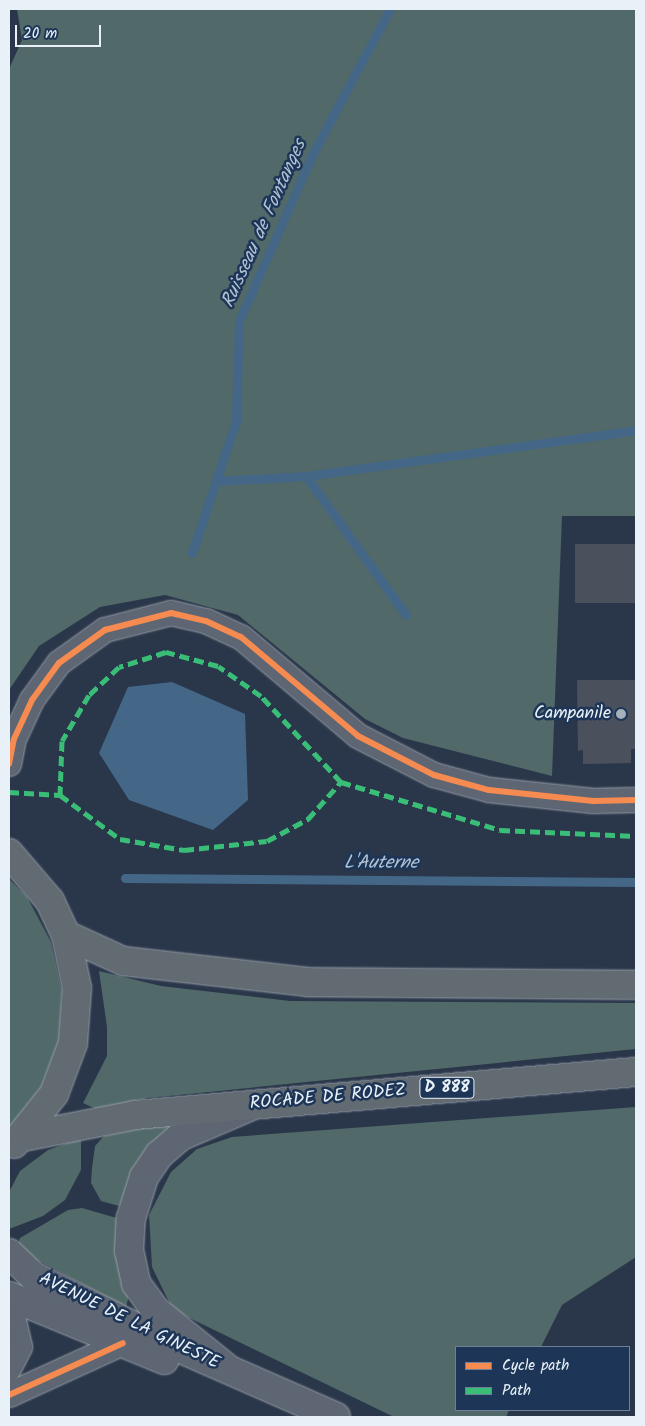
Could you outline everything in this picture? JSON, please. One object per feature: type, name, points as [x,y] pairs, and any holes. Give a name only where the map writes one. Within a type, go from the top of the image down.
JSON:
[{"type":"main road","points":[[9,854],[50,901],[66,934],[77,988],[73,1043],[54,1094],[15,1143]]},
{"type":"main road","points":[[66,934],[123,961],[307,982],[636,985]]},
{"type":"main road","name":"ROCADE DE RODEZ","points":[[15,1143],[135,1115],[636,1072]]},
{"type":"main road","name":"AVENUE DE LA GINESTE","points":[[228,1369],[156,1311],[136,1283],[129,1250],[131,1218],[144,1177],[159,1155],[181,1136],[257,1104]]},
{"type":"main road","name":"AVENUE DE LA GINESTE","points":[[9,1253],[33,1276],[228,1369],[336,1417]]},
{"type":"main road","name":"AVENUE DE LA GINESTE","points":[[9,1296],[297,1417]]},
{"type":"street","points":[[9,764],[12,742],[32,700],[59,663],[80,646],[105,630],[171,614],[206,621],[242,637],[358,736],[434,775],[489,790],[593,801],[636,800]]},
{"type":"street","points":[[9,1300],[20,1346],[9,1369]]},
{"type":"street","points":[[9,1395],[123,1343]]},
{"type":"green space","points":[[17,9],[636,9],[636,516],[562,516],[552,776],[403,738],[365,719],[238,615],[165,595],[100,607],[39,646],[9,690],[9,69],[22,40]]},
{"type":"green space","points":[[9,879],[27,897],[51,942],[62,991],[59,1041],[41,1089],[9,1130]]},
{"type":"green space","points":[[99,971],[161,986],[290,1001],[636,1003],[636,1049],[148,1098],[96,1109],[83,1103],[107,1056],[107,1027]]},
{"type":"green space","points":[[636,1107],[636,1257],[562,1305],[542,1346],[455,1346],[455,1411],[509,1411],[506,1417],[394,1417],[173,1310],[152,1267],[149,1215],[171,1172],[197,1149],[232,1137]]},
{"type":"green space","points":[[179,1120],[119,1206],[101,1201],[91,1183],[95,1146],[104,1136]]},
{"type":"green space","points":[[81,1138],[81,1170],[65,1200],[43,1216],[9,1229],[9,1192],[20,1171],[48,1150]]},
{"type":"green space","points":[[82,1208],[120,1219],[129,1295],[126,1307],[31,1257],[18,1244],[20,1238],[68,1210]]},
{"type":"water","points":[[172,682],[245,714],[248,800],[213,830],[129,800],[99,753],[128,687]]},
{"type":"building","points":[[575,544],[636,544],[636,603],[575,603]]},
{"type":"building","points":[[577,680],[636,680],[636,749],[631,749],[631,763],[583,764],[583,750],[578,751]]},
{"type":"waterway","name":"Ruisseau de Fontanges","points":[[192,553],[236,421],[239,321],[313,153],[390,9]]},
{"type":"waterway","points":[[216,481],[306,476],[636,430]]},
{"type":"waterway","points":[[306,476],[406,615]]},
{"type":"waterway","name":"L'Auterne","points":[[125,878],[636,882]]},
{"type":"marked path","points":[[9,792],[60,795],[120,839],[184,850],[267,841],[308,819],[341,782],[261,696],[218,666],[166,652],[119,667],[89,695],[62,741],[60,795]]},
{"type":"marked path","points":[[341,782],[500,830],[636,836]]},
{"type":"cycle path","points":[[9,764],[14,739],[32,700],[59,663],[105,630],[171,613],[206,621],[241,637],[358,736],[434,775],[489,790],[593,801],[636,800]]},
{"type":"cycle path","points":[[9,1395],[123,1343]]},
{"type":"place","name":"Campanile","points":[[621,714]]}]
